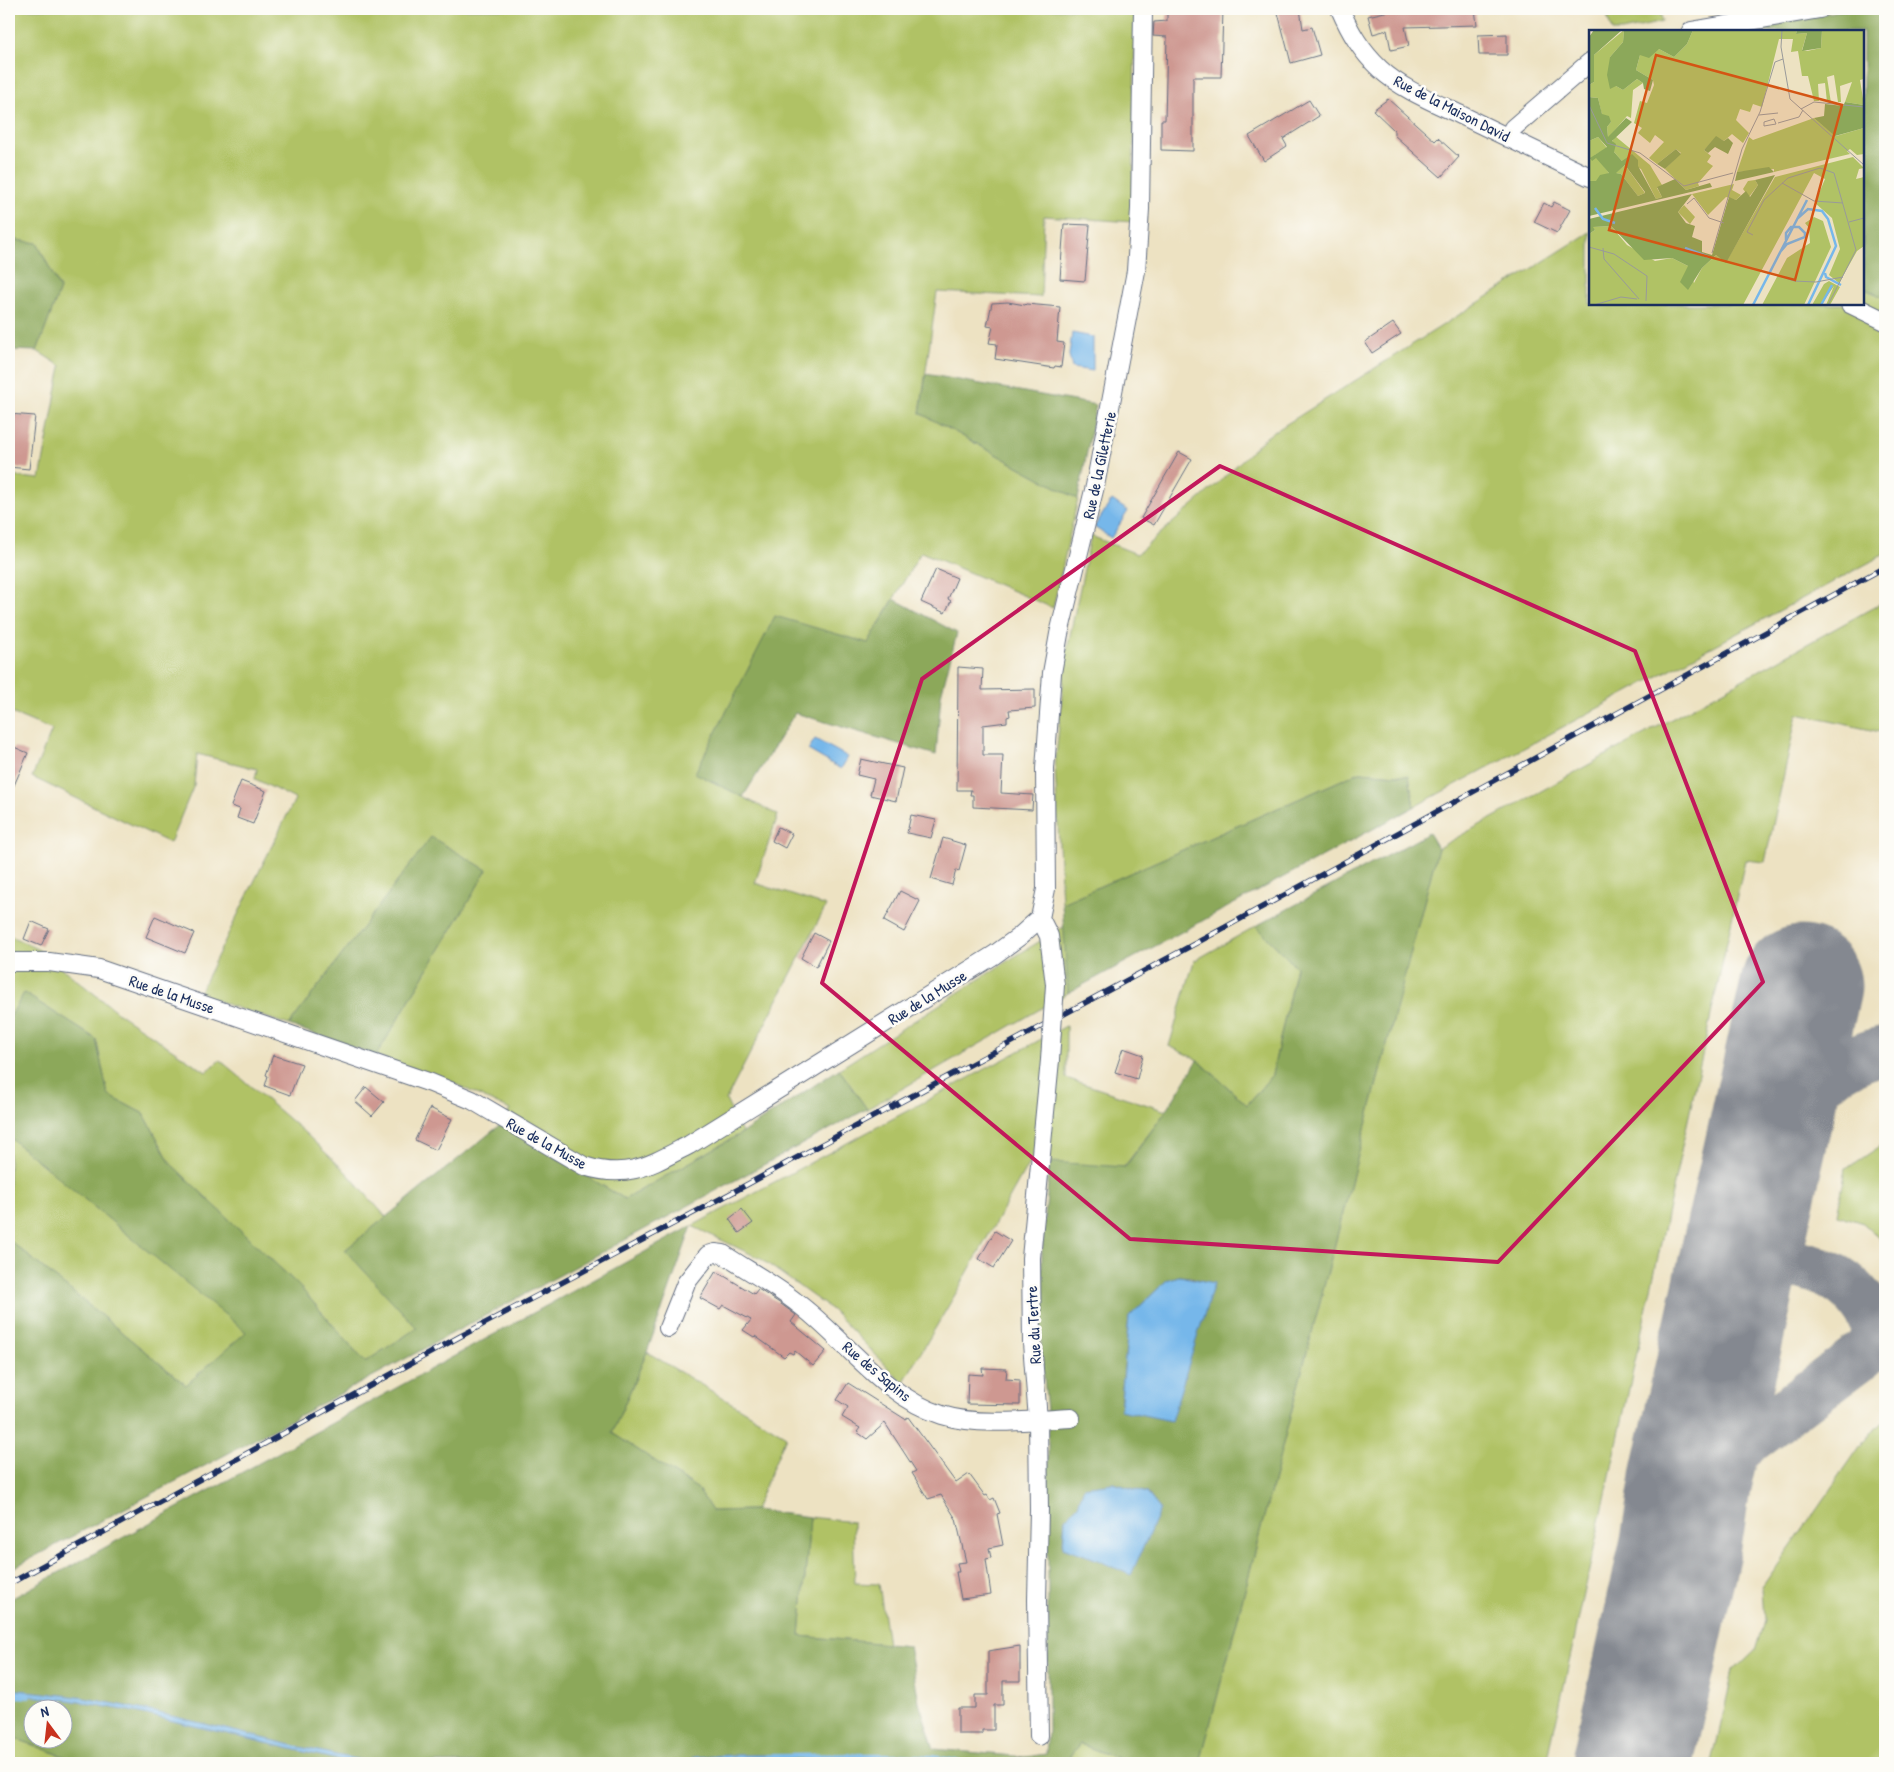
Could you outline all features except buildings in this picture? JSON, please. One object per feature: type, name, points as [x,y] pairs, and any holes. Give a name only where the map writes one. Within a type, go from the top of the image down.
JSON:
[{"type":"street","name":"Rue de la Giletterie","points":[[1040,918],[1046,889],[1045,769],[1052,673],[1059,634],[1096,486],[1136,271],[1140,209],[1143,9]]},
{"type":"street","name":"Rue de la Maison David","points":[[1340,9],[1356,42],[1367,56],[1398,82],[1439,104],[1589,177]]},
{"type":"street","points":[[1697,30],[1820,9]]},
{"type":"street","points":[[1508,138],[1513,128],[1589,63]]},
{"type":"street","points":[[1852,305],[1885,321]]},
{"type":"street","name":"Rue de la Musse","points":[[9,962],[49,962],[99,970],[431,1082],[472,1100],[584,1166],[602,1172],[622,1172],[637,1170],[688,1145],[994,955],[1040,918]]},
{"type":"street","name":"Rue du Tertre","points":[[1039,1736],[1037,1600],[1038,1420],[1032,1343],[1031,1258],[1050,1060],[1055,985],[1049,936],[1040,918]]},
{"type":"street","name":"Rue des Sapins","points":[[668,1328],[686,1284],[708,1255],[715,1253],[723,1254],[796,1302],[889,1386],[915,1404],[944,1416],[990,1421],[1071,1418]]},
{"type":"highlighted area","points":[[1220,466],[1635,651],[1763,982],[1498,1262],[1130,1239],[822,983],[922,679]]},
{"type":"green space","points":[[9,9],[1135,9],[1133,222],[1044,216],[1041,297],[937,292],[920,413],[1078,499],[1053,608],[921,552],[868,643],[775,617],[696,773],[778,815],[755,883],[826,906],[726,1100],[742,1133],[625,1199],[500,1125],[510,1110],[445,1079],[376,1056],[487,870],[431,838],[289,1025],[231,1006],[199,993],[295,799],[255,779],[257,769],[197,754],[194,785],[170,843],[32,777],[52,730],[9,712],[9,476],[40,479],[61,366],[37,351],[60,289],[37,243],[9,239]]},
{"type":"green space","points":[[1605,9],[1660,9],[1662,22],[1626,30],[1612,30]]},
{"type":"green space","points":[[1850,9],[1885,9],[1885,298],[1864,288],[1864,30],[1730,30]]},
{"type":"green space","points":[[1589,233],[1589,305],[1864,305],[1864,288],[1885,298],[1885,554],[1414,807],[1409,776],[1360,772],[1062,903],[1055,767],[1066,654],[1091,536],[1137,554],[1218,483],[1266,437]]},
{"type":"green space","points":[[9,239],[37,243],[60,289],[37,351],[9,350]]},
{"type":"green space","points":[[926,374],[1096,405],[1078,499],[920,413]]},
{"type":"green space","points":[[894,599],[957,633],[941,695],[936,755],[795,713],[743,797],[695,773],[775,616],[868,643]]},
{"type":"green space","points":[[1885,601],[1885,733],[1797,714],[1765,862],[1745,860],[1547,1763],[1200,1763],[1438,848]]},
{"type":"green space","points":[[1360,772],[1409,776],[1414,807],[1068,993],[1062,903]]},
{"type":"green space","points":[[1429,833],[1438,848],[1200,1763],[1130,1763],[1080,1744],[1065,1763],[82,1763],[47,1750],[72,1750],[72,1700],[22,1700],[22,1741],[9,1736],[9,1600],[692,1226],[647,1352],[612,1433],[698,1489],[712,1511],[755,1510],[810,1517],[800,1636],[909,1646],[919,1702],[934,1749],[1025,1757],[1046,1754],[1048,1731],[1048,1424],[1041,1341],[1042,1251],[1050,1162],[1125,1167],[1166,1111],[1198,1060],[1247,1105],[1272,1075],[1296,967],[1256,926]],"holes":[[[1179,1276],[1191,1277],[1214,1284],[1120,1409],[1129,1317],[1167,1280]],[[1113,1483],[1148,1493],[1159,1509],[1093,1558],[1063,1547],[1065,1519],[1078,1505]]]},
{"type":"green space","points":[[431,837],[487,870],[376,1056],[289,1025]]},
{"type":"green space","points":[[1065,926],[1068,993],[867,1109],[839,1069]]},
{"type":"green space","points":[[1256,926],[1296,967],[1272,1075],[1247,1105],[1198,1060],[1169,1046],[1194,961]]},
{"type":"green space","points":[[9,935],[39,950],[121,1015],[206,1072],[220,1060],[304,1132],[348,1174],[386,1217],[345,1250],[418,1328],[365,1362],[299,1286],[171,1164],[144,1114],[108,1095],[96,1039],[24,993],[9,1019]]},
{"type":"green space","points":[[24,993],[96,1039],[108,1095],[144,1114],[171,1164],[299,1286],[365,1362],[417,1328],[345,1250],[500,1125],[625,1199],[742,1133],[839,1069],[867,1109],[368,1379],[9,1570],[9,1240],[186,1385],[246,1332],[9,1137],[9,1019]]},
{"type":"green space","points":[[1066,1026],[1066,1078],[1166,1111],[1124,1167],[1029,1163],[903,1383],[832,1310],[761,1259],[692,1226]]},
{"type":"green space","points":[[9,1137],[247,1332],[186,1385],[9,1240]]},
{"type":"green space","points":[[1885,1143],[1885,1243],[1863,1223],[1837,1215],[1846,1169]]},
{"type":"green space","points":[[647,1352],[786,1436],[755,1510],[712,1511],[698,1489],[612,1433]]},
{"type":"green space","points":[[1885,1421],[1885,1763],[1712,1763],[1733,1671],[1755,1650],[1764,1620],[1762,1587],[1868,1435]]},
{"type":"green space","points":[[810,1517],[853,1522],[855,1583],[879,1584],[888,1644],[800,1636]]},
{"type":"green space","points":[[9,1736],[22,1741],[22,1750],[46,1750],[81,1763],[9,1763]]},
{"type":"green space","points":[[1080,1744],[1130,1763],[1065,1763]]},
{"type":"water","points":[[1072,333],[1093,337],[1093,371],[1072,368],[1069,355]]},
{"type":"water","points":[[1112,500],[1128,511],[1111,538],[1094,527]]},
{"type":"water","points":[[815,739],[848,757],[841,769],[808,750]]},
{"type":"water","points":[[1179,1276],[1214,1283],[1171,1421],[1120,1410],[1129,1317],[1167,1280]]},
{"type":"water","points":[[1113,1483],[1147,1493],[1160,1509],[1131,1575],[1063,1547],[1065,1519],[1078,1505],[1084,1487]]},
{"type":"water","points":[[9,1689],[121,1705],[303,1748],[376,1763],[357,1763],[334,1759],[135,1712],[72,1700],[9,1694]]},
{"type":"water","points":[[775,1755],[774,1759],[697,1760],[680,1763],[695,1757]]},
{"type":"waterway","points":[[9,1695],[28,1696]]},
{"type":"waterway","points":[[767,1757],[898,1756],[936,1758],[959,1763]]},
{"type":"taxiway","points":[[1758,1184],[1775,1137],[1784,1121],[1807,1093],[1821,1081],[1852,1062],[1885,1050]]},
{"type":"taxiway","points":[[1681,1544],[1697,1499],[1723,1459],[1874,1346],[1875,1325],[1868,1310],[1859,1298],[1849,1287],[1832,1276],[1812,1268],[1789,1263],[1753,1266],[1734,1275],[1717,1287],[1702,1303],[1691,1322],[1684,1342],[1681,1363],[1685,1390],[1703,1425]]},
{"type":"runway","points":[[1632,1763],[1681,1544],[1691,1479],[1801,986]]},
{"type":"railway","points":[[9,1584],[459,1337],[1211,935],[1885,567]]}]
